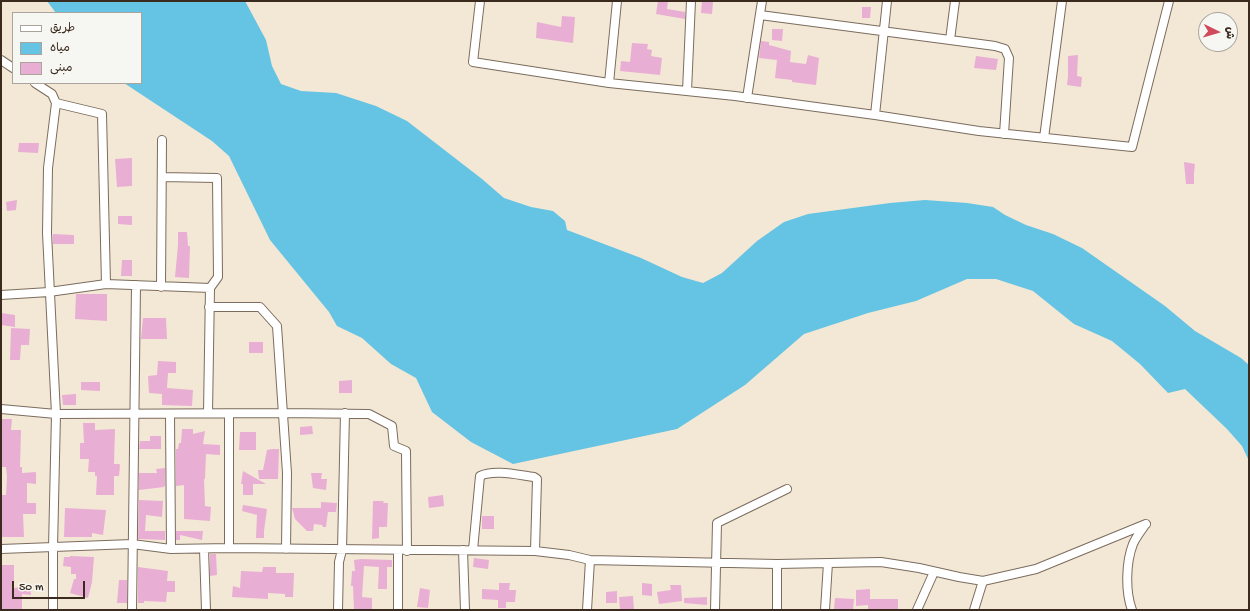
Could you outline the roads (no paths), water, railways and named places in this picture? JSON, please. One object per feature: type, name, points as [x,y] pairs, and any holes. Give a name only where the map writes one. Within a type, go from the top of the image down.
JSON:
[{"type":"street","points":[[480,1],[473,62],[609,83],[747,98],[1004,134],[1132,147],[1169,1]]},
{"type":"street","points":[[609,83],[617,1]]},
{"type":"street","points":[[687,91],[691,1]]},
{"type":"street","points":[[747,98],[762,1]]},
{"type":"street","points":[[875,115],[887,1]]},
{"type":"street","points":[[950,40],[955,1]]},
{"type":"street","points":[[1044,138],[1062,1]]},
{"type":"street","points":[[760,15],[995,46],[1005,49],[1009,58],[1004,134]]},
{"type":"street","points":[[1,60],[12,67]]},
{"type":"street","points":[[37,84],[52,94],[56,103],[48,168],[47,233],[56,414],[53,610]]},
{"type":"street","points":[[56,103],[102,114],[106,284]]},
{"type":"street","points":[[161,287],[162,140]]},
{"type":"street","points":[[162,177],[217,178],[218,277],[210,288],[208,414]]},
{"type":"street","points":[[1,296],[49,292],[106,284],[210,288]]},
{"type":"street","points":[[132,610],[136,285]]},
{"type":"street","points":[[209,307],[260,307],[278,326],[287,473],[286,549]]},
{"type":"street","points":[[1,409],[56,414],[369,414],[392,426],[394,446],[406,451],[407,551]]},
{"type":"street","points":[[338,610],[338,562],[342,550],[345,413]]},
{"type":"street","points":[[170,414],[171,549]]},
{"type":"street","points":[[229,414],[230,548]]},
{"type":"street","points":[[473,550],[480,476],[484,474],[503,473],[534,477],[536,479],[535,551]]},
{"type":"street","points":[[715,610],[717,523],[787,489]]},
{"type":"street","points":[[1,549],[132,544],[171,549],[230,548],[398,551],[535,551],[569,554],[590,560],[777,564],[881,562],[983,581],[1036,569],[1146,524],[1134,542],[1131,551],[1127,582],[1129,602],[1132,610]]},
{"type":"street","points":[[204,549],[206,610]]},
{"type":"street","points":[[463,550],[465,610]]},
{"type":"street","points":[[398,551],[398,610]]},
{"type":"street","points":[[587,610],[590,560]]},
{"type":"street","points":[[825,610],[828,563]]},
{"type":"street","points":[[777,564],[777,610]]},
{"type":"street","points":[[917,610],[934,572]]},
{"type":"street","points":[[974,610],[983,581]]},
{"type":"water","points":[[47,1],[245,1],[266,40],[272,66],[281,84],[301,91],[336,93],[376,106],[407,121],[482,179],[504,198],[531,207],[553,211],[565,221],[567,230],[641,258],[682,277],[703,283],[722,273],[757,241],[784,222],[808,214],[925,200],[967,203],[993,207],[1005,215],[1026,225],[1053,234],[1082,248],[1165,306],[1195,331],[1241,358],[1249,365],[1249,461],[1242,446],[1227,429],[1185,389],[1168,393],[1140,364],[1112,341],[1074,324],[1033,291],[996,279],[967,279],[916,301],[868,313],[804,334],[745,385],[677,429],[513,464],[471,442],[432,412],[416,378],[391,364],[362,338],[337,326],[329,312],[270,240],[229,156],[212,141],[126,84],[142,84],[142,12],[55,12]]}]
